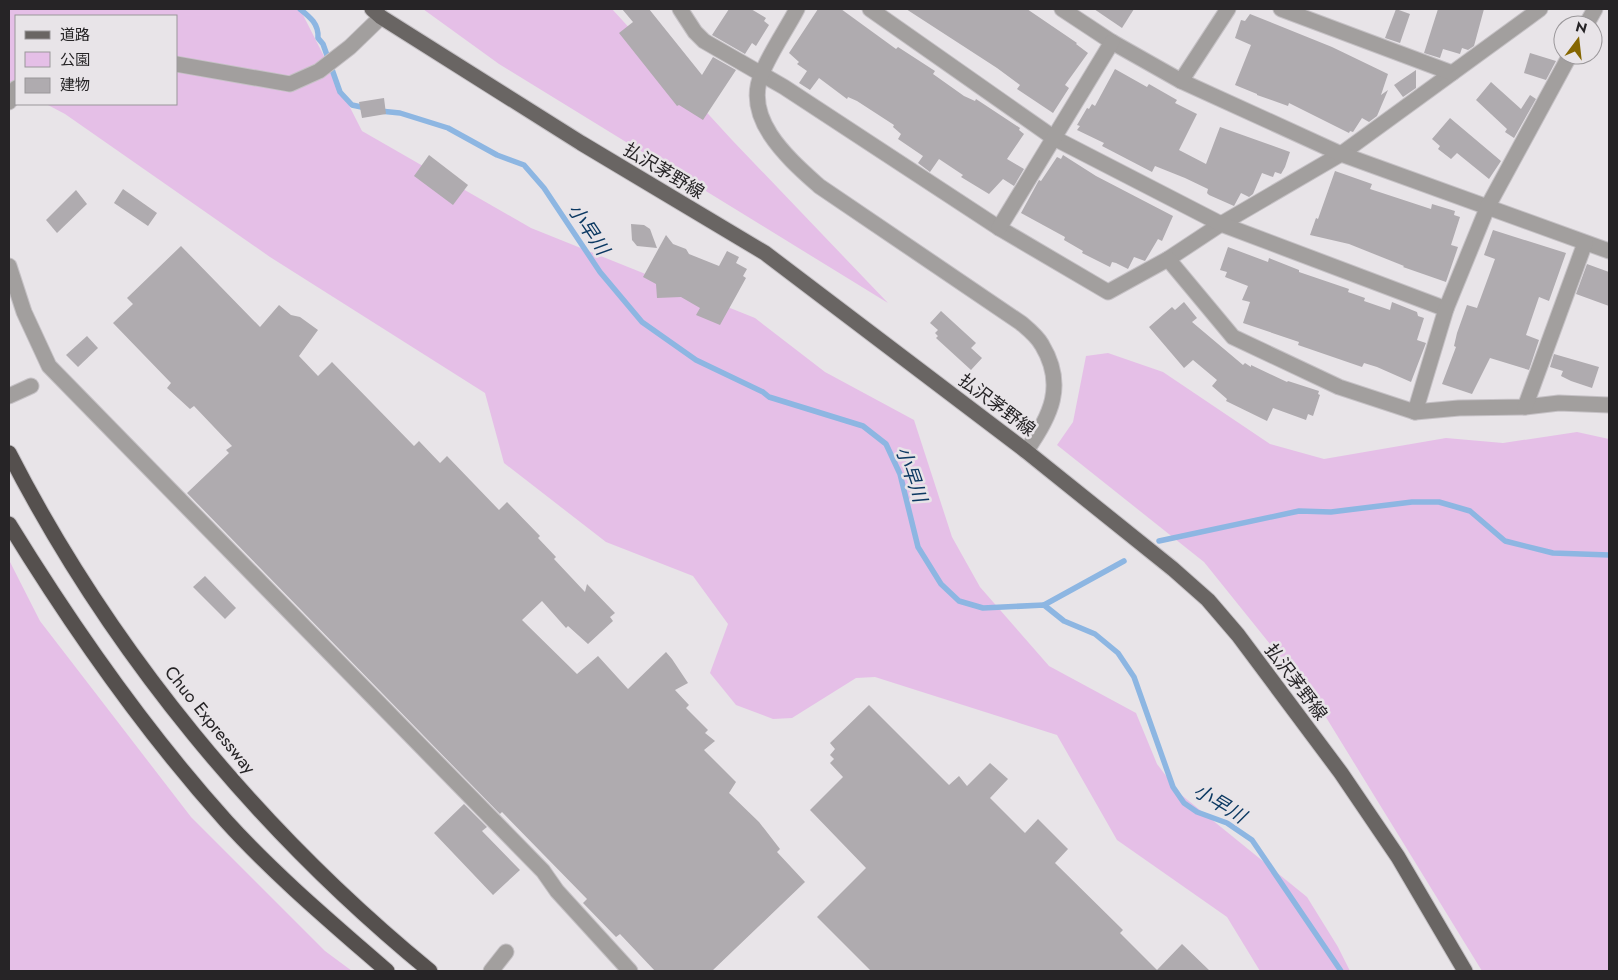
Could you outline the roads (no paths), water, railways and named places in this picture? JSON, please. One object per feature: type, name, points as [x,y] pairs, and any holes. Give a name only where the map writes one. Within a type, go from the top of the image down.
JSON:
[{"type":"highway","name":"Chuo Expressway","points":[[9,453],[36,507],[73,567],[126,644],[204,747],[289,843],[384,934],[430,971]]},
{"type":"highway","points":[[9,524],[44,580],[86,640],[180,767],[226,821],[280,876],[387,971]]},
{"type":"main road","name":"払沢茅野線","points":[[377,13],[581,143],[764,253],[1026,451],[1173,569],[1208,600],[1238,635],[1341,773],[1398,856],[1465,971]]},
{"type":"street","points":[[680,9],[695,32],[704,41],[784,86],[999,228],[1108,292],[1168,259],[1221,224],[1341,154],[1540,9]]},
{"type":"street","points":[[798,9],[761,74],[757,92],[759,111],[766,129],[791,160],[819,186],[1021,322],[1042,343],[1052,367],[1055,392],[1049,414],[1040,432],[1026,451]]},
{"type":"street","points":[[870,9],[1054,138],[1221,224],[1446,309]]},
{"type":"street","points":[[1062,9],[1112,42],[1181,81],[1341,154],[1609,251]]},
{"type":"street","points":[[1181,81],[1228,9]]},
{"type":"street","points":[[1281,9],[1452,73]]},
{"type":"street","points":[[178,64],[290,84],[319,71],[338,56],[377,13]]},
{"type":"street","points":[[999,228],[1112,42]]},
{"type":"street","points":[[1415,412],[1446,309],[1488,206],[1565,65]]},
{"type":"street","points":[[9,102],[15,90]]},
{"type":"street","points":[[1525,407],[1585,243]]},
{"type":"street","points":[[1168,259],[1233,337],[1339,387],[1415,412],[1459,408],[1525,407],[1559,402],[1609,405]]},
{"type":"street","points":[[9,266],[24,312],[49,366],[543,872],[557,891],[630,971]]},
{"type":"street","points":[[9,396],[31,386]]},
{"type":"street","points":[[491,971],[504,955]]},
{"type":"waterway","name":"小早川","points":[[300,9],[310,18],[317,29],[318,38],[323,44],[340,92],[352,105],[366,108]]},
{"type":"waterway","name":"小早川","points":[[380,111],[400,113],[448,128],[497,155],[524,165],[544,188],[600,272],[642,322],[696,360],[763,392],[769,397],[863,426],[886,444],[900,474],[918,547],[941,584],[959,601],[983,608],[1044,605],[1064,621],[1095,634],[1118,653],[1134,677],[1173,787],[1184,803],[1197,812],[1227,823],[1252,840],[1341,971]]},
{"type":"waterway","points":[[1159,541],[1299,511],[1331,512],[1412,502],[1439,502],[1470,511],[1505,541],[1553,553],[1609,555]]},
{"type":"waterway","points":[[1044,605],[1124,561]]}]
